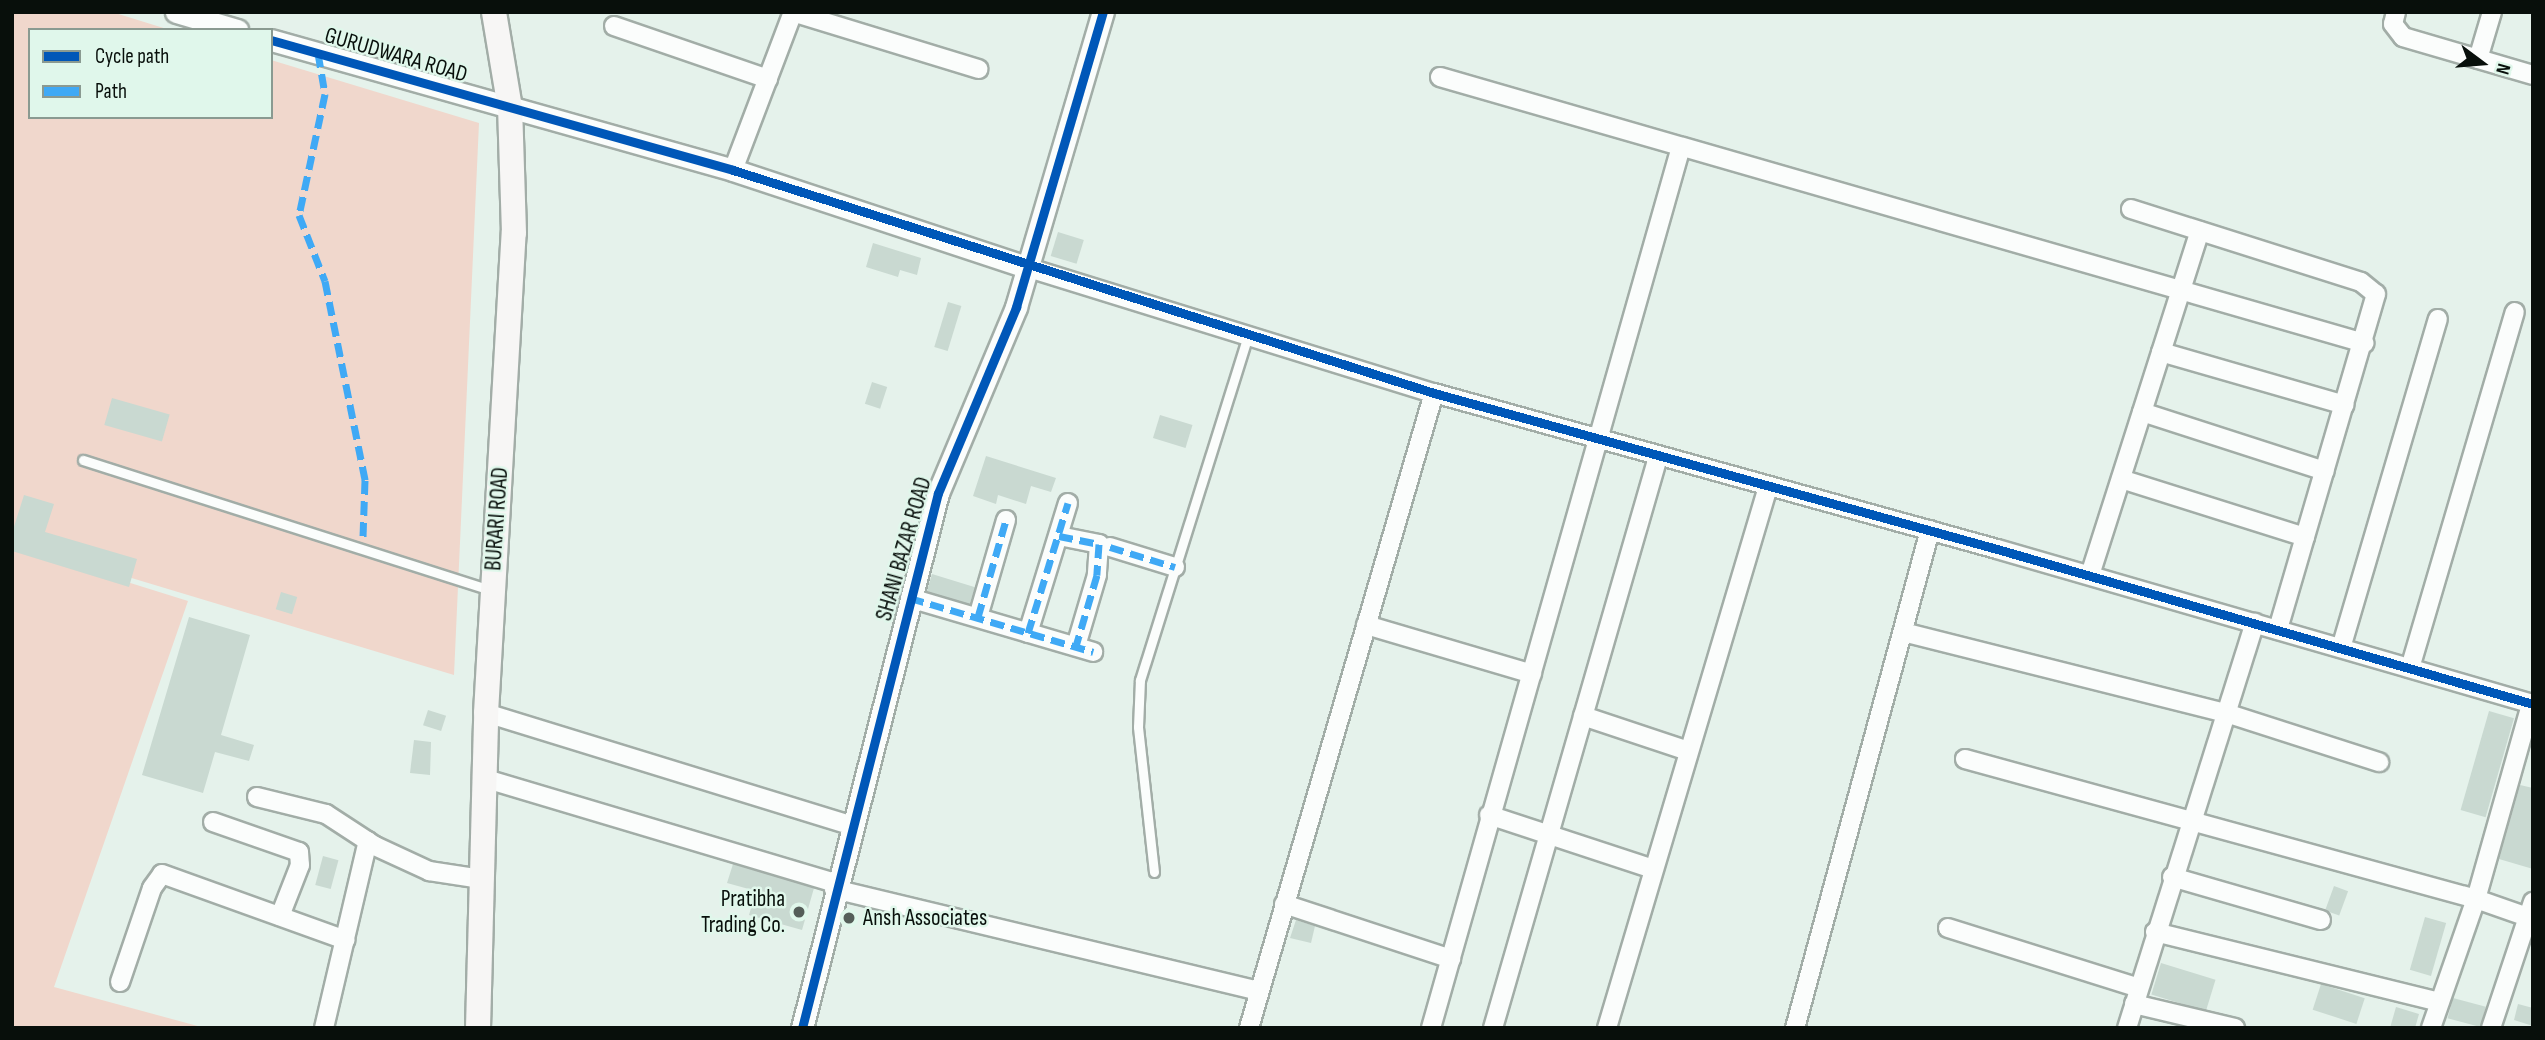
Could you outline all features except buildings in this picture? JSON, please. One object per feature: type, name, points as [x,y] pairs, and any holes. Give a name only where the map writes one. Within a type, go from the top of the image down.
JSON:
[{"type":"main road","name":"BURARI ROAD","points":[[478,1028],[486,712],[513,282],[510,108],[494,12]]},
{"type":"street","points":[[176,12],[230,28]]},
{"type":"street","points":[[733,170],[793,12],[978,69]]},
{"type":"street","name":"SHANI BAZAR ROAD","points":[[802,1028],[850,825],[938,493],[1028,268],[1103,12]]},
{"type":"street","points":[[2396,12],[2393,24],[2403,37],[2478,59],[2531,69]]},
{"type":"street","points":[[2478,59],[2492,12]]},
{"type":"street","points":[[614,26],[768,79]]},
{"type":"street","name":"GURUDWARA ROAD","points":[[273,41],[733,170],[1028,268]]},
{"type":"street","points":[[1440,76],[2180,293],[2364,343]]},
{"type":"street","points":[[1431,1028],[1489,815],[1601,441],[1681,147]]},
{"type":"street","points":[[2131,209],[2371,286],[2375,304],[2278,630]]},
{"type":"street","points":[[2090,575],[2200,231]]},
{"type":"street","points":[[1028,268],[1434,393],[2090,575],[2532,704],[2476,899],[2431,1028]]},
{"type":"street","points":[[2410,668],[2515,312]]},
{"type":"street","points":[[2341,648],[2438,319]]},
{"type":"street","points":[[2161,352],[2345,405]]},
{"type":"street","points":[[1249,1028],[1434,393]]},
{"type":"street","points":[[2142,412],[2325,471]]},
{"type":"street","points":[[1493,1028],[1658,457]]},
{"type":"street","points":[[2121,479],[2305,537]]},
{"type":"street","points":[[1607,1028],[1768,487]]},
{"type":"street","points":[[1028,633],[1068,503]]},
{"type":"street","points":[[978,617],[1006,520]]},
{"type":"street","points":[[1795,1028],[1930,530]]},
{"type":"street","points":[[910,598],[1085,649],[1097,575],[1099,544],[1059,536]]},
{"type":"street","points":[[1110,547],[1175,567]]},
{"type":"street","points":[[2127,1028],[2172,877],[2193,822],[2255,623]]},
{"type":"street","points":[[1366,625],[1532,674]]},
{"type":"street","points":[[1903,632],[2226,713],[2379,762]]},
{"type":"street","points":[[486,712],[850,825]]},
{"type":"street","points":[[1583,716],[1688,751]]},
{"type":"street","points":[[1965,759],[2531,913],[2491,1028]]},
{"type":"street","points":[[483,778],[835,886],[1258,991]]},
{"type":"street","points":[[257,797],[326,814],[368,841],[429,870],[481,879]]},
{"type":"street","points":[[1489,815],[1653,869]]},
{"type":"street","points":[[213,822],[299,852],[300,865],[280,916]]},
{"type":"street","points":[[324,1028],[368,841]]},
{"type":"street","points":[[120,982],[152,888],[162,874],[345,940]]},
{"type":"street","points":[[2172,877],[2321,920]]},
{"type":"street","points":[[1284,904],[1451,959]]},
{"type":"street","points":[[1948,928],[2136,996],[2235,1028]]},
{"type":"street","points":[[2155,932],[2440,1002]]},
{"type":"lane","points":[[1154,872],[1138,727],[1140,680],[1248,335]]},
{"type":"lane","points":[[83,460],[492,590]]},
{"type":"shaded area","points":[[12,12],[112,12],[164,28],[28,28],[28,119],[273,119],[273,61],[479,123],[454,675],[12,542]]},
{"type":"shaded area","points":[[12,546],[188,601],[54,987],[205,1028],[12,1028]]},
{"type":"marked path","points":[[318,53],[325,94],[299,215],[325,281],[365,480],[363,537]]},
{"type":"marked path","points":[[1028,633],[1068,503]]},
{"type":"marked path","points":[[978,617],[1006,520]]},
{"type":"marked path","points":[[1059,536],[1099,544],[1097,575],[1076,646]]},
{"type":"marked path","points":[[1110,547],[1175,567]]},
{"type":"marked path","points":[[910,598],[1093,652]]},
{"type":"cycle path","points":[[802,1028],[938,493],[1016,307],[1103,12]]},
{"type":"cycle path","points":[[273,41],[733,170],[1434,393],[1997,549],[2533,704]]},
{"type":"place","name":"Pratibha Trading Co.","points":[[799,912]]},
{"type":"place","name":"Ansh Associates","points":[[849,918]]}]
